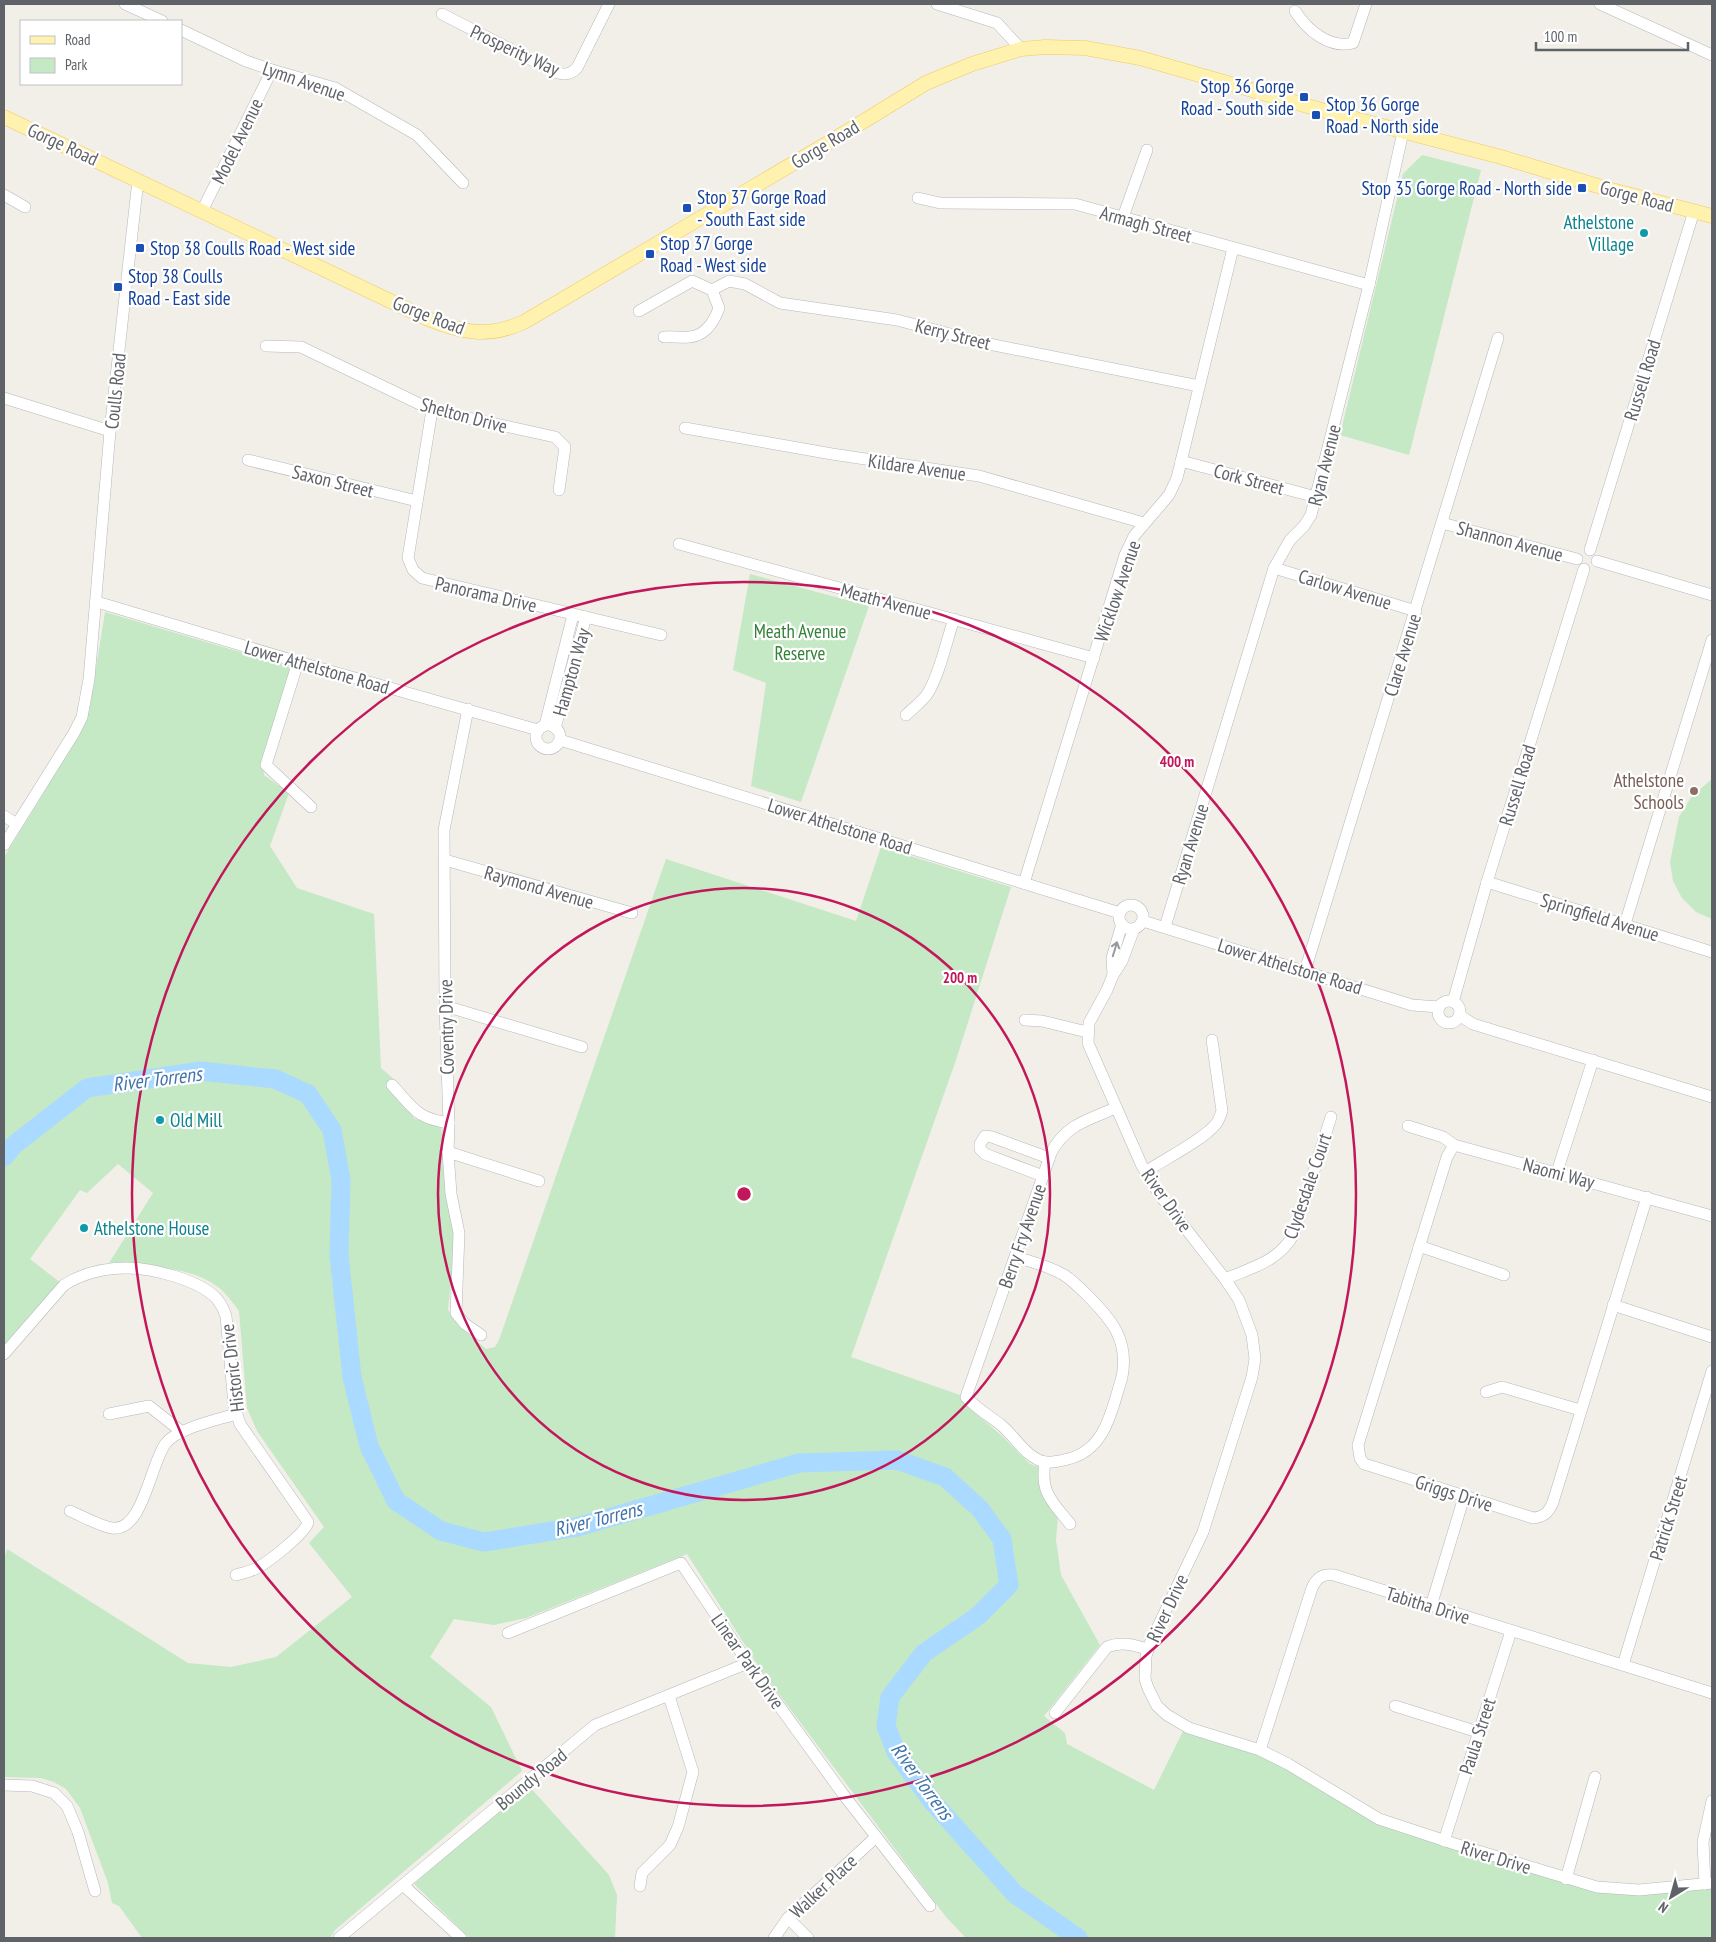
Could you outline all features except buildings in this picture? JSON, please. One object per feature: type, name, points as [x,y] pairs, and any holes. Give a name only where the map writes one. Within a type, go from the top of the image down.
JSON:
[{"type":"main road","name":"Gorge Road","points":[[4,117],[448,327],[466,331],[496,332],[510,328],[542,312],[926,83],[972,64],[1021,49],[1045,47],[1086,48],[1116,53],[1475,150],[1608,189],[1705,213]]},
{"type":"street","points":[[125,4],[160,20]]},
{"type":"street","name":"Prosperity Way","points":[[442,14],[558,73],[565,74],[572,73],[577,68],[609,4]]},
{"type":"street","points":[[940,4],[997,23],[1021,49]]},
{"type":"street","points":[[1295,11],[1303,24],[1313,33],[1343,46],[1353,43],[1366,4]]},
{"type":"street","points":[[1600,4],[1712,55]]},
{"type":"street","name":"Lymn Avenue","points":[[182,30],[246,61],[335,88],[417,135],[463,183]]},
{"type":"street","name":"Model Avenue","points":[[202,211],[272,70]]},
{"type":"street","name":"Ryan Avenue","points":[[1164,927],[1274,568],[1290,540],[1304,526],[1311,515],[1369,285],[1403,132]]},
{"type":"street","points":[[1123,217],[1147,150]]},
{"type":"street","name":"Coulls Road","points":[[4,845],[74,733],[82,717],[88,689],[97,602],[110,431],[138,180]]},
{"type":"street","points":[[4,195],[25,206]]},
{"type":"street","name":"Armagh Street","points":[[918,198],[940,203],[1075,204],[1369,285]]},
{"type":"street","name":"Russell Road","points":[[1590,550],[1705,213]]},
{"type":"street","name":"Wicklow Avenue","points":[[1024,883],[1125,555],[1134,536],[1169,495],[1178,478],[1233,248]]},
{"type":"street","points":[[640,311],[692,281],[712,290],[719,308],[710,327],[689,338],[664,337]]},
{"type":"street","name":"Kerry Street","points":[[712,290],[729,282],[745,284],[780,303],[897,320],[984,343],[1199,386]]},
{"type":"street","name":"Clare Avenue","points":[[1305,971],[1498,338]]},
{"type":"street","name":"Shelton Drive","points":[[266,346],[301,347],[432,410],[555,437],[565,447],[559,490]]},
{"type":"street","points":[[4,398],[110,431]]},
{"type":"street","name":"Panorama Drive","points":[[432,410],[408,558],[413,570],[422,578],[662,635]]},
{"type":"street","name":"Kildare Avenue","points":[[685,428],[832,454],[979,476],[1144,523]]},
{"type":"street","name":"Saxon Street","points":[[248,460],[417,501]]},
{"type":"street","name":"Cork Street","points":[[1181,461],[1316,497]]},
{"type":"street","name":"Shannon Avenue","points":[[1442,523],[1577,559]]},
{"type":"street","name":"Meath Avenue","points":[[679,544],[1094,658]]},
{"type":"street","points":[[1590,550],[1596,555],[1597,561],[1594,567],[1584,569],[1579,565],[1577,559],[1582,551],[1590,550]]},
{"type":"street","points":[[1597,561],[1712,595]]},
{"type":"street","name":"Carlow Avenue","points":[[1274,568],[1416,611]]},
{"type":"street","name":"Russell Road","points":[[1452,1002],[1487,882],[1584,569]]},
{"type":"street","name":"Lower Athelstone Road","points":[[97,602],[298,662],[468,709],[546,728]]},
{"type":"street","name":"Hampton Way","points":[[546,728],[573,615]]},
{"type":"street","name":"Hampton Way","points":[[546,728],[586,617]]},
{"type":"street","points":[[906,715],[929,692],[954,619]]},
{"type":"street","points":[[1625,924],[1712,640]]},
{"type":"street","points":[[298,662],[266,765],[311,808]]},
{"type":"street","name":"Coventry Drive","points":[[468,709],[444,830],[448,1152],[451,1194],[459,1234],[456,1313],[465,1324],[482,1335]]},
{"type":"street","points":[[546,728],[560,734],[558,744],[551,748],[542,747],[537,741],[546,728]]},
{"type":"street","name":"Lower Athelstone Road","points":[[560,740],[1024,883],[1121,918]]},
{"type":"street","points":[[4,816],[17,824]]},
{"type":"street","name":"Raymond Avenue","points":[[445,860],[632,913]]},
{"type":"street","name":"Springfield Avenue","points":[[1487,882],[1712,952]]},
{"type":"street","points":[[1025,1020],[1042,1021],[1087,1032],[1088,1023],[1122,961],[1134,929],[1143,921],[1142,911],[1135,906],[1125,906],[1121,918],[1112,958],[1113,975]]},
{"type":"street","points":[[1121,918],[1129,929],[1134,929]]},
{"type":"street","name":"Lower Athelstone Road","points":[[1143,921],[1412,1005],[1439,1007]]},
{"type":"street","points":[[1444,1002],[1452,1002],[1459,1008],[1459,1015],[1454,1022],[1446,1022],[1440,1018],[1439,1007],[1444,1002]]},
{"type":"street","points":[[445,1006],[582,1047]]},
{"type":"street","points":[[1459,1015],[1473,1024],[1712,1097]]},
{"type":"street","name":"River Drive","points":[[1087,1032],[1088,1043],[1115,1108],[1145,1172],[1159,1194],[1239,1300],[1252,1334],[1255,1359],[1252,1377],[1203,1532],[1148,1649],[1145,1668],[1148,1688],[1157,1706],[1167,1716],[1189,1728],[1260,1750],[1297,1769],[1379,1819],[1444,1841],[1597,1887],[1624,1890],[1709,1883]]},
{"type":"street","points":[[1145,1172],[1203,1135],[1216,1125],[1220,1118],[1222,1111],[1212,1040]]},
{"type":"street","points":[[1557,1172],[1593,1060]]},
{"type":"street","points":[[392,1085],[417,1113],[424,1117],[449,1123]]},
{"type":"street","name":"Berry Fry Avenue","points":[[1045,1462],[1028,1453],[1000,1424],[966,1397],[1056,1142],[1070,1128],[1115,1108]]},
{"type":"street","name":"Clydesdale Court","points":[[1225,1279],[1271,1259],[1288,1245],[1294,1234],[1331,1117]]},
{"type":"street","name":"Naomi Way","points":[[1408,1126],[1443,1138],[1454,1145],[1712,1216]]},
{"type":"street","points":[[1043,1176],[984,1154],[980,1149],[980,1144],[985,1136],[992,1137],[1049,1158]]},
{"type":"street","name":"Griggs Drive","points":[[1454,1145],[1446,1157],[1358,1446],[1358,1452],[1364,1464],[1533,1518],[1540,1517],[1546,1513],[1552,1502],[1647,1197]]},
{"type":"street","points":[[448,1152],[539,1182]]},
{"type":"street","points":[[1419,1246],[1504,1275]]},
{"type":"street","points":[[1016,1257],[1065,1275],[1110,1321],[1117,1331],[1122,1345],[1122,1377],[1105,1430],[1099,1440],[1087,1451],[1072,1458],[1052,1463],[1045,1462],[1043,1473],[1045,1488],[1070,1524]]},
{"type":"street","name":"Historic Drive","points":[[4,1354],[64,1285],[76,1278],[91,1273],[128,1268],[166,1274],[202,1288],[216,1298],[223,1307],[226,1316],[236,1414],[246,1434],[308,1522],[305,1531],[266,1562],[255,1569],[236,1575]]},
{"type":"street","points":[[1613,1305],[1712,1337]]},
{"type":"street","name":"Patrick Street","points":[[1623,1665],[1707,1408],[1712,1371]]},
{"type":"street","points":[[1486,1392],[1502,1387],[1580,1410]]},
{"type":"street","points":[[109,1414],[149,1406],[182,1432]]},
{"type":"street","points":[[70,1511],[113,1528],[125,1526],[135,1517],[166,1443],[182,1432],[236,1414]]},
{"type":"street","points":[[1431,1606],[1464,1497]]},
{"type":"street","name":"Linear Park Drive","points":[[508,1633],[681,1563],[748,1663],[843,1794],[930,1906]]},
{"type":"street","name":"Tabitha Drive","points":[[1260,1750],[1312,1588],[1315,1581],[1326,1574],[1712,1693]]},
{"type":"street","name":"Paula Street","points":[[1444,1841],[1511,1631]]},
{"type":"street","points":[[1055,1713],[1107,1647],[1113,1644],[1130,1644],[1148,1649]]},
{"type":"street","name":"Boundy Road","points":[[339,1938],[595,1726],[748,1663]]},
{"type":"street","points":[[640,1886],[642,1873],[670,1845],[678,1827],[692,1772],[668,1696]]},
{"type":"street","points":[[1395,1706],[1478,1732]]},
{"type":"street","points":[[1566,1878],[1595,1777]]},
{"type":"street","points":[[4,1785],[32,1786],[54,1793],[67,1806],[78,1832],[95,1891]]},
{"type":"street","points":[[1709,1883],[1703,1842],[1712,1801]]},
{"type":"street","name":"Walker Place","points":[[774,1938],[788,1918],[876,1837]]},
{"type":"street","points":[[403,1885],[461,1938]]},
{"type":"street","points":[[788,1918],[808,1938]]},
{"type":"green space","points":[[1422,155],[1481,170],[1409,455],[1340,435],[1403,174]]},
{"type":"green space","name":"Meath Avenue Reserve","points":[[750,574],[869,606],[801,802],[751,786],[766,683],[733,670]]},
{"type":"green space","points":[[105,612],[291,667],[262,761],[264,775],[289,793],[270,846],[297,888],[374,914],[381,1068],[396,1081],[390,1088],[415,1119],[441,1126],[455,1239],[448,1310],[465,1331],[486,1349],[495,1347],[499,1340],[666,859],[856,921],[881,847],[1011,887],[956,1060],[851,1357],[960,1395],[967,1406],[1001,1435],[1030,1464],[1039,1467],[1039,1482],[1042,1493],[1058,1516],[1056,1540],[1061,1575],[1100,1645],[1044,1716],[1065,1733],[1067,1744],[1154,1790],[1183,1731],[1258,1755],[1289,1770],[1376,1823],[1593,1891],[1712,1887],[1712,1938],[966,1938],[946,1917],[761,1670],[687,1554],[526,1618],[494,1625],[454,1619],[430,1657],[491,1707],[522,1771],[335,1930],[330,1938],[142,1938],[119,1906],[112,1903],[108,1883],[80,1808],[66,1789],[54,1782],[41,1778],[4,1777],[4,1560],[7,1549],[188,1663],[231,1667],[276,1657],[352,1597],[309,1543],[324,1527],[257,1431],[247,1408],[239,1311],[219,1287],[192,1274],[179,1270],[134,1264],[109,1263],[153,1193],[118,1164],[87,1193],[80,1190],[30,1259],[62,1284],[4,1350],[4,857],[40,799],[89,712]]},
{"type":"green space","points":[[1712,779],[1712,919],[1696,912],[1682,898],[1673,881],[1670,862],[1679,817],[1692,796]]},
{"type":"green space","points":[[528,1785],[609,1875],[617,1895],[615,1938],[470,1938],[414,1884]]},
{"type":"waterway","name":"River Torrens","points":[[4,1157],[14,1145],[87,1088],[201,1071],[275,1079],[308,1094],[332,1130],[341,1180],[339,1255],[352,1377],[369,1446],[396,1501],[441,1531],[484,1542],[577,1527],[799,1463],[897,1460],[945,1477],[980,1509],[1002,1539],[1009,1585],[978,1616],[924,1653],[890,1697],[886,1726],[896,1752],[931,1800],[1015,1894],[1078,1938]]},
{"type":"place","name":"Stop 36 Gorge Road - South side","points":[[1304,97]]},
{"type":"place","name":"Stop 36 Gorge Road - North side","points":[[1316,115]]},
{"type":"place","name":"Stop 35 Gorge Road - North side","points":[[1582,188]]},
{"type":"place","name":"Stop 37 Gorge Road - South East side","points":[[687,208]]},
{"type":"place","name":"Athelstone Village","points":[[1644,233]]},
{"type":"place","name":"Stop 38 Coulls Road - West side","points":[[140,248]]},
{"type":"place","name":"Stop 37 Gorge Road - West side","points":[[650,254]]},
{"type":"place","name":"Stop 38 Coulls Road - East side","points":[[118,287]]},
{"type":"place","name":"Athelstone Schools","points":[[1694,791]]},
{"type":"place","name":"Old Mill","points":[[160,1120]]},
{"type":"place","name":"Athelstone House","points":[[84,1228]]}]
